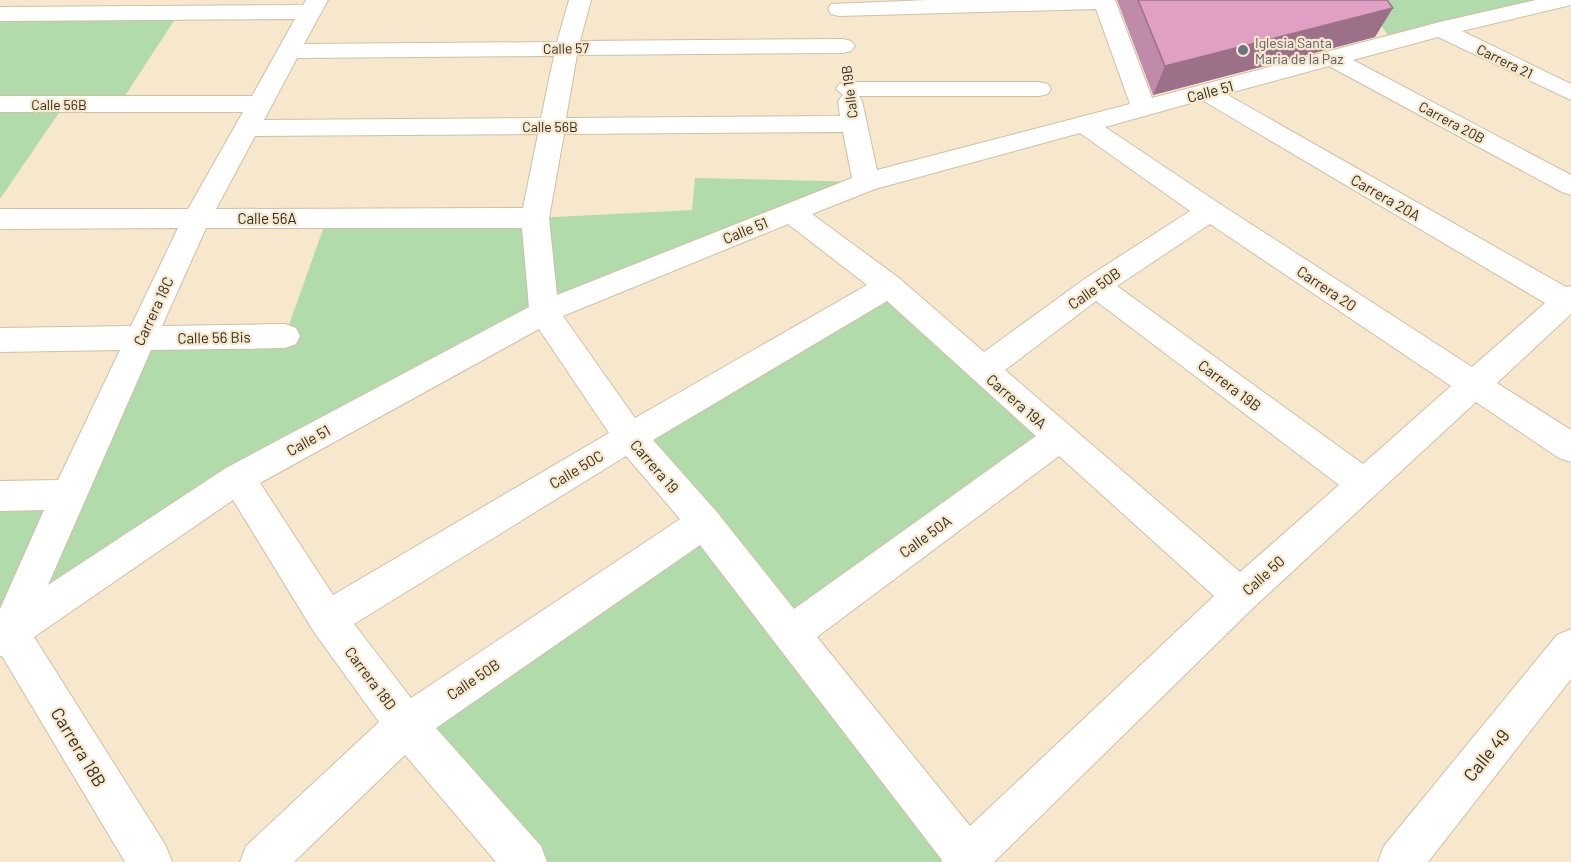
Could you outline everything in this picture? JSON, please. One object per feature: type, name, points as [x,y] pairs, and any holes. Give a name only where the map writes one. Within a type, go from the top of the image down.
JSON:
[{"type":"street","name":"Carrera 19","points":[[580,0],[567,48],[535,218],[544,312],[630,437],[704,522],[967,860]]},
{"type":"street","name":"Calle 51","points":[[4,635],[238,478],[544,312],[866,182],[1334,59],[1387,33],[1440,29],[1565,0]]},
{"type":"street","points":[[839,4],[1105,1],[1144,108]]},
{"type":"street","name":"Calle 19B","points":[[839,4],[852,123],[866,182]]},
{"type":"street","points":[[0,14],[58,7],[313,6]]},
{"type":"street","name":"Carrera 18C","points":[[4,635],[196,218],[255,116],[313,6]]},
{"type":"street","name":"Carrera 21","points":[[1440,29],[1571,93]]},
{"type":"street","name":"Calle 57","points":[[290,51],[843,46]]},
{"type":"street","name":"Carrera 20B","points":[[1334,59],[1571,186]]},
{"type":"street","points":[[848,89],[1039,90]]},
{"type":"street","name":"Carrera 20A","points":[[1205,92],[1569,299]]},
{"type":"street","name":"Calle 56B","points":[[0,104],[255,116],[553,126],[852,123]]},
{"type":"street","name":"Carrera 20","points":[[1085,125],[1210,211],[1571,448]]},
{"type":"street","name":"Calle 50B","points":[[981,370],[1096,286],[1210,211]]},
{"type":"street","name":"Carrera 19A","points":[[790,212],[889,286],[981,370],[1240,596]]},
{"type":"street","name":"Calle 56A","points":[[0,219],[535,218]]},
{"type":"street","name":"Calle 50C","points":[[327,619],[630,437],[889,286]]},
{"type":"street","name":"Carrera 19B","points":[[1096,286],[1364,484]]},
{"type":"street","name":"Calle 50","points":[[967,860],[1240,596],[1569,299]]},
{"type":"street","name":"Calle 56 Bis","points":[[0,340],[285,336]]},
{"type":"street","name":"Calle 50A","points":[[790,634],[1060,437]]},
{"type":"street","name":"Carrera 18D","points":[[238,478],[327,619],[406,725],[525,862]]},
{"type":"street","points":[[0,496],[68,495]]},
{"type":"street","name":"Calle 50B","points":[[262,862],[406,725],[704,522]]},
{"type":"street","name":"Carrera 18B","points":[[4,635],[150,862]]},
{"type":"street","name":"Calle 49","points":[[1400,862],[1571,648]]},
{"type":"green space","points":[[1363,0],[1565,0],[1393,42]]},
{"type":"green space","points":[[179,13],[119,105],[65,104],[0,199],[0,14]]},
{"type":"green space","points":[[695,178],[866,182],[544,312],[0,638],[0,496],[68,495],[141,338],[285,336],[327,218],[535,218],[692,210]]},
{"type":"green space","points":[[889,286],[1060,437],[790,634],[963,862],[525,862],[406,725],[704,522],[630,437]]},
{"type":"building","points":[[1138,0],[1387,0],[1393,8],[1165,66]]},
{"type":"place","name":"Iglesia Santa Maria de la Paz","points":[[1243,50]]}]
